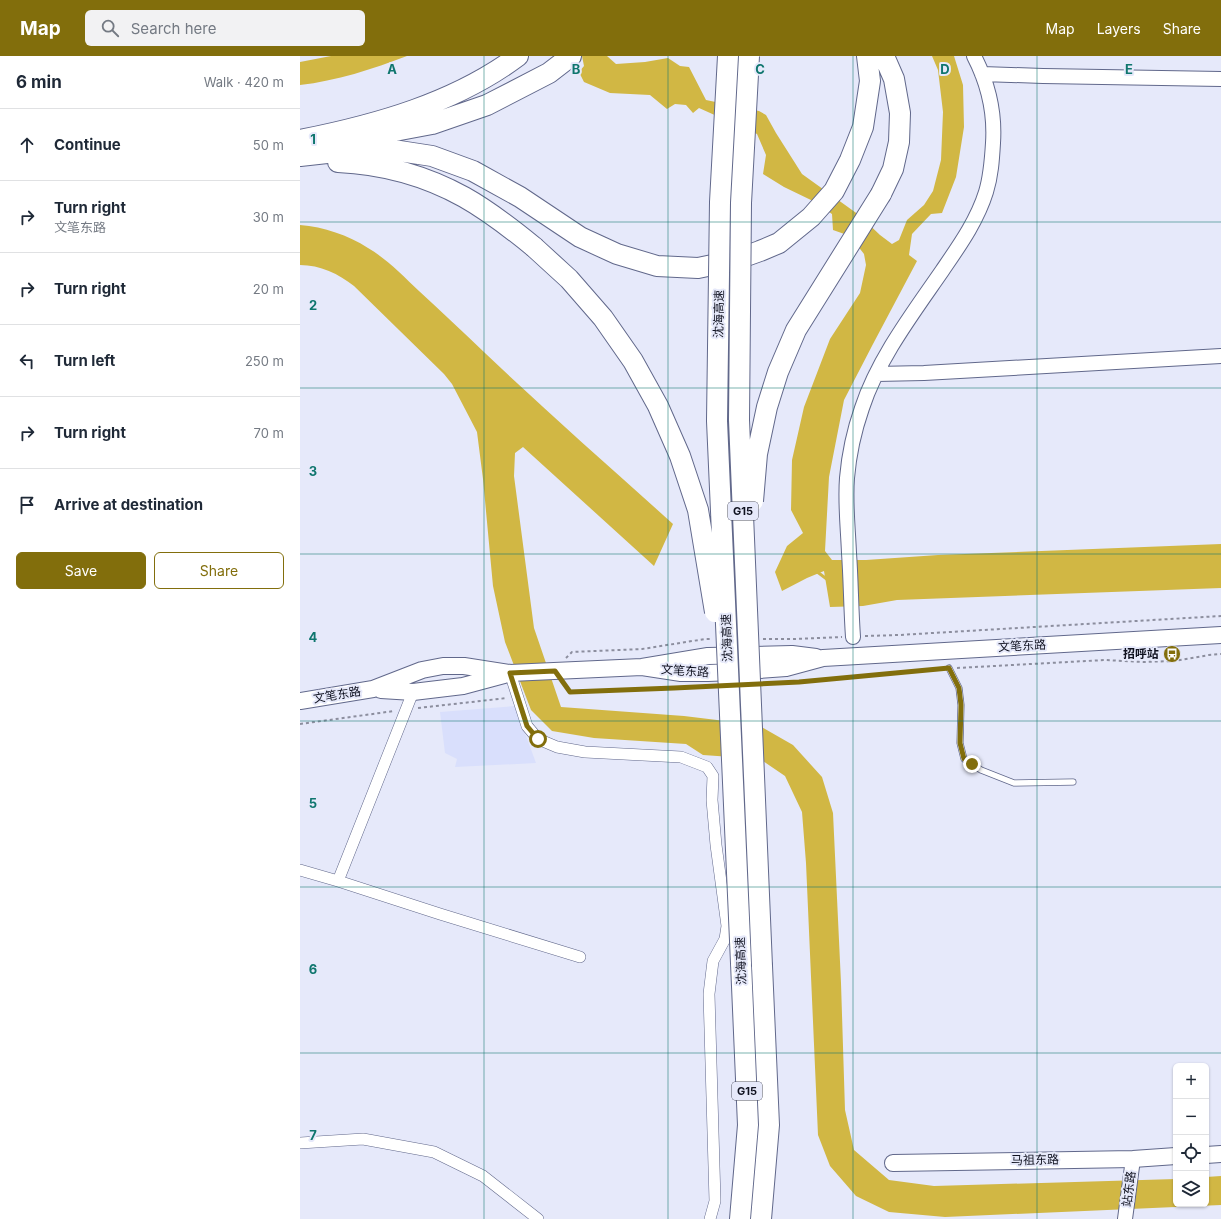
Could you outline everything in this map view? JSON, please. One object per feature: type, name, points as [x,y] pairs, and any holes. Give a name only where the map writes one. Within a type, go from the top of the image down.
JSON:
[{"type":"highway","points":[[300,140],[379,122],[446,98],[504,66],[518,56]]},
{"type":"highway","points":[[300,145],[337,141],[432,124],[487,105],[549,73],[572,56]]},
{"type":"highway","name":"沈海高速","points":[[728,56],[720,202],[717,421],[748,1125],[740,1219]]},
{"type":"highway","name":"沈海高速","points":[[750,56],[741,203],[739,420],[755,685],[762,966],[769,1125],[761,1219]]},
{"type":"highway","points":[[300,156],[344,151],[393,150],[432,156],[474,171],[520,197],[580,238],[617,254],[657,266],[698,268],[732,261],[760,252],[779,243],[811,217],[834,191],[850,160],[863,127],[870,81],[867,56]]},
{"type":"highway","points":[[755,685],[750,539],[757,454],[767,407],[778,372],[796,330],[881,194],[893,169],[899,142],[900,112],[894,80],[884,56]]},
{"type":"highway","points":[[300,161],[348,162],[388,168],[430,181],[464,197],[502,222],[534,247],[569,279],[602,318],[633,362],[658,406],[680,456],[698,510],[729,698]]},
{"type":"main road","name":"文笔东路","points":[[300,701],[373,689],[422,670],[443,666],[464,666],[510,673],[642,667],[681,672],[708,673],[786,668],[823,658],[1221,635]]},
{"type":"main road","name":"文笔东路","points":[[373,689],[414,692],[463,686],[510,673]]},
{"type":"main road","points":[[1209,1155],[1221,1154]]},
{"type":"main road","name":"马祖东路","points":[[893,1163],[1133,1159],[1173,1156]]},
{"type":"street","points":[[853,637],[846,503],[849,457],[862,409],[876,374],[896,340],[969,230],[985,194],[992,160],[994,127],[989,95],[974,56]]},
{"type":"street","points":[[982,74],[1221,79]]},
{"type":"street","points":[[876,374],[924,373],[1221,356]]},
{"type":"street","points":[[510,673],[527,726],[538,739],[558,747],[585,752],[681,757],[707,767],[714,776],[712,800],[727,926],[725,939],[713,961],[710,994],[714,1201],[710,1219]]},
{"type":"street","points":[[338,882],[414,692]]},
{"type":"street","points":[[300,870],[580,957]]},
{"type":"street","points":[[300,1143],[363,1139],[434,1152],[483,1176],[538,1219]]},
{"type":"street","name":"站东路","points":[[1126,1217],[1133,1159]]},
{"type":"lane","points":[[949,668],[959,688],[961,705],[960,743],[964,759],[981,770],[1014,783],[1073,782]]},
{"type":"path","points":[[758,639],[899,636],[1221,616]]},
{"type":"path","points":[[705,687],[570,692],[555,671],[572,652],[642,649],[713,639]]},
{"type":"path","points":[[755,685],[949,668],[1105,660],[1143,662],[1174,661],[1221,654]]},
{"type":"shaded area","points":[[331,56],[407,56],[354,74],[327,81],[300,85],[300,62]]},
{"type":"shaded area","points":[[582,56],[607,56],[616,64],[645,62],[668,58],[680,66],[689,67],[706,100],[759,111],[766,115],[802,174],[859,215],[892,244],[899,240],[907,220],[924,205],[933,191],[941,160],[943,112],[938,70],[932,56],[954,56],[963,85],[964,127],[956,177],[942,213],[931,214],[912,234],[909,255],[917,261],[844,400],[829,477],[825,551],[832,560],[866,560],[938,555],[1221,544],[1221,588],[897,600],[863,606],[830,607],[824,571],[782,591],[775,572],[787,546],[803,533],[791,510],[792,460],[804,407],[830,339],[860,293],[866,265],[864,254],[850,236],[833,230],[832,214],[813,201],[784,187],[763,174],[766,155],[757,134],[699,108],[693,113],[686,105],[675,104],[667,109],[650,95],[610,93],[584,82],[579,72],[584,66]]},
{"type":"shaded area","points":[[300,225],[336,232],[375,252],[388,262],[531,396],[673,524],[654,566],[523,447],[515,453],[514,476],[534,628],[561,707],[684,716],[758,725],[793,745],[822,777],[833,813],[845,1110],[854,1150],[889,1180],[934,1186],[1173,1179],[1173,1207],[1175,1207],[945,1217],[889,1212],[856,1196],[830,1166],[818,1135],[806,863],[802,812],[785,776],[760,759],[703,755],[686,744],[594,738],[552,731],[531,710],[505,642],[493,586],[477,432],[452,384],[444,374],[354,286],[322,268],[300,265]]},
{"type":"shaded area","points":[[515,706],[536,763],[455,767],[457,759],[445,753],[440,712]]},
{"type":"shaded area","points":[[1221,1176],[1221,1205],[1209,1206],[1209,1177]]},
{"type":"waterway","points":[[816,571],[828,580]]},
{"type":"place","name":"招呼站","points":[[1172,654]]},
{"type":"route","points":[[538,739],[527,726],[510,673],[555,671],[570,692],[799,682],[949,668],[959,688],[961,705],[960,743],[964,759],[972,764]]}]
